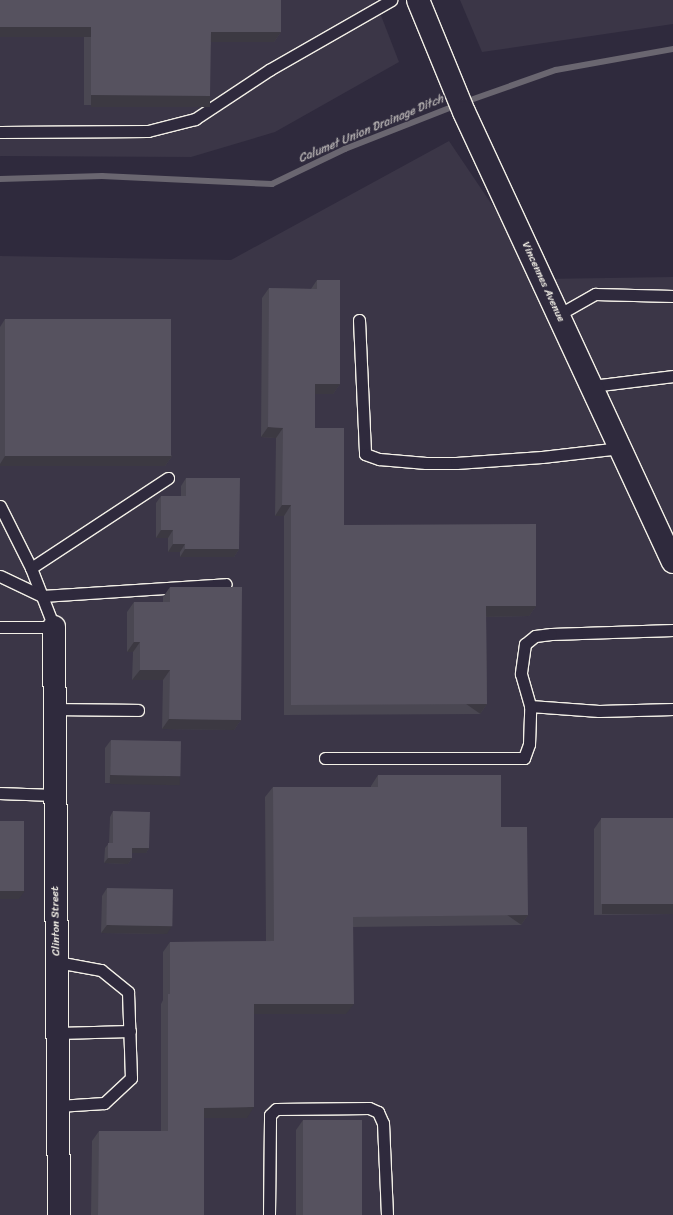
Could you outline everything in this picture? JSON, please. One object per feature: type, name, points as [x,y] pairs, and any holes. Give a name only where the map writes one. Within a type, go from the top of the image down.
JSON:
[{"type":"street","name":"Vincennes Avenue","points":[[418,0],[454,90],[673,562]]},
{"type":"street","name":"Clinton Street","points":[[54,627],[59,1215]]},
{"type":"lane","points":[[0,132],[148,132],[195,119],[269,70],[356,18],[391,0]]},
{"type":"lane","points":[[558,315],[595,294],[673,296]]},
{"type":"lane","points":[[359,320],[365,454],[379,459],[449,463],[542,457],[620,448]]},
{"type":"lane","points":[[592,386],[673,376]]},
{"type":"lane","points":[[31,568],[168,478]]},
{"type":"lane","points":[[0,506],[31,568],[54,627],[0,627]]},
{"type":"lane","points":[[0,576],[42,596],[226,584]]},
{"type":"lane","points":[[325,758],[524,758],[529,744],[530,706],[521,674],[521,658],[525,644],[535,636],[551,634],[673,630]]},
{"type":"lane","points":[[530,706],[599,712],[673,709]]},
{"type":"lane","points":[[55,709],[138,710]]},
{"type":"lane","points":[[0,793],[55,795]]},
{"type":"lane","points":[[57,962],[101,970],[128,992],[131,1078],[104,1102],[58,1106]]},
{"type":"lane","points":[[58,1033],[130,1031]]},
{"type":"lane","points":[[269,1215],[270,1115],[276,1109],[368,1108],[378,1112],[383,1123],[387,1215]]},
{"type":"shaded area","points":[[0,0],[375,0],[399,62],[275,132],[191,157],[0,156]]},
{"type":"shaded area","points":[[460,0],[673,0],[673,24],[482,52]]},
{"type":"shaded area","points":[[449,141],[542,279],[673,277],[673,1215],[0,1215],[0,256],[231,260]]},
{"type":"building","points":[[0,0],[281,0],[281,32],[211,32],[210,96],[91,95],[91,27],[0,27]]},
{"type":"building","points":[[317,280],[340,280],[340,384],[315,384],[315,428],[344,428],[344,525],[536,524],[536,606],[486,606],[487,704],[291,705],[291,505],[282,505],[283,428],[268,427],[269,288],[317,289]]},
{"type":"building","points":[[5,319],[171,319],[171,456],[5,456]]},
{"type":"building","points":[[186,478],[240,478],[239,549],[185,549],[185,544],[173,544],[173,530],[161,530],[161,496],[186,496]]},
{"type":"building","points":[[170,587],[242,587],[241,720],[169,719],[170,670],[140,670],[140,642],[134,642],[134,602],[170,602]]},
{"type":"building","points":[[111,740],[181,741],[180,776],[110,775]]},
{"type":"building","points":[[378,775],[501,775],[501,827],[527,827],[528,915],[353,917],[354,1004],[254,1004],[254,1107],[204,1108],[204,1215],[98,1215],[99,1131],[168,1131],[168,994],[170,994],[170,942],[274,941],[273,787],[378,787]]},
{"type":"building","points":[[113,811],[150,812],[149,848],[132,848],[132,858],[108,858],[108,843],[113,843]]},
{"type":"building","points":[[601,818],[673,818],[673,904],[601,904]]},
{"type":"building","points":[[0,821],[24,821],[24,891],[0,891]]},
{"type":"building","points":[[107,888],[173,889],[172,926],[106,925]]},
{"type":"building","points":[[303,1120],[362,1120],[362,1215],[303,1215]]},
{"type":"waterway","name":"Calumet Union Drainage Ditch","points":[[465,102],[556,70],[673,49]]},
{"type":"waterway","name":"Calumet Union Drainage Ditch","points":[[0,179],[102,176],[272,184],[345,149],[457,105]]}]
